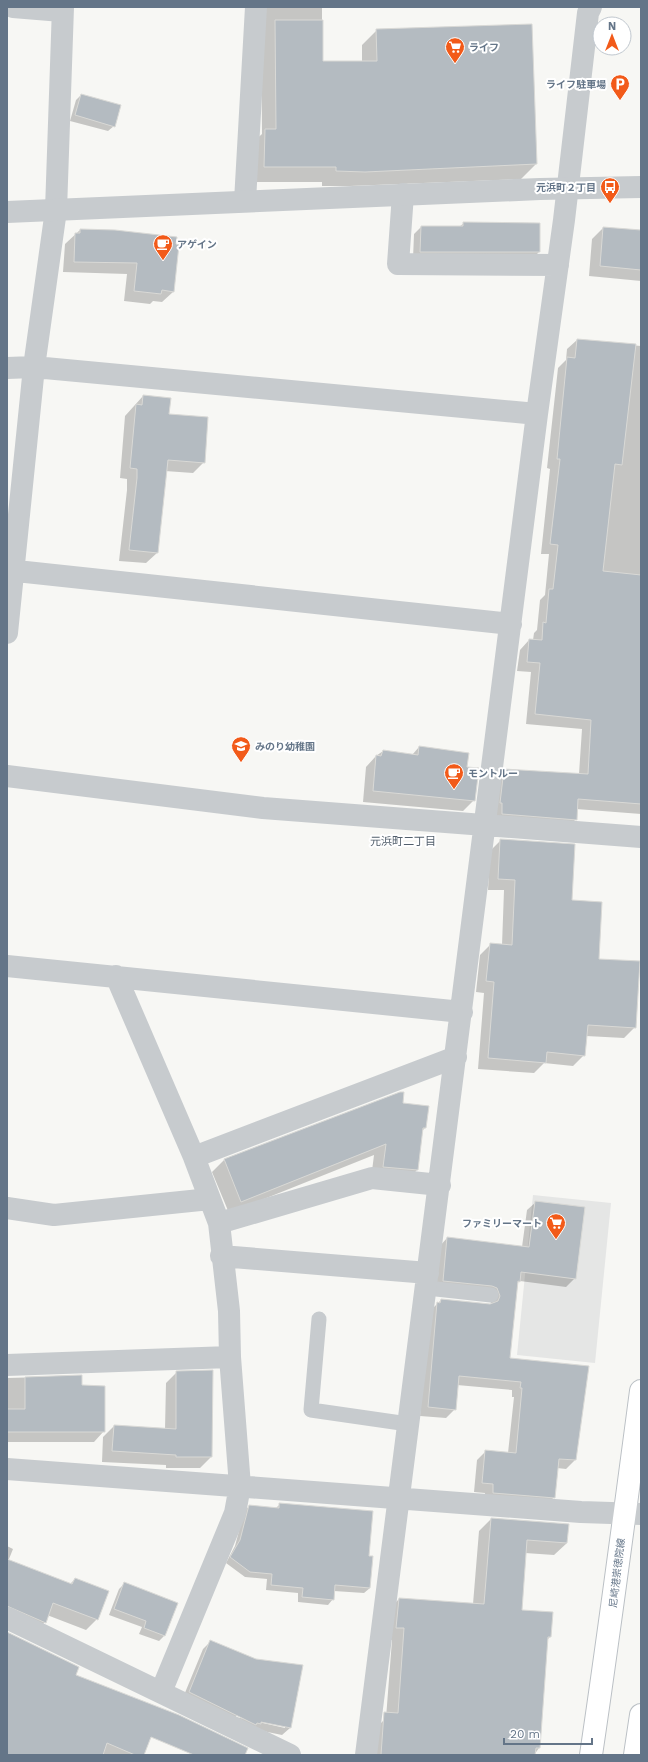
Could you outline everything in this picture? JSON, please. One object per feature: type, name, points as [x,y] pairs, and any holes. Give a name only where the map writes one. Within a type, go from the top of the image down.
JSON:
[{"type":"main road","name":"尼崎港崇徳院線","points":[[591,1755],[619,1564],[632,1514],[641,1391]]},
{"type":"main road","points":[[635,1755],[641,1715]]},
{"type":"street","points":[[7,633],[10,570],[34,367],[56,210],[62,9],[13,7]]},
{"type":"street","points":[[245,201],[256,7]]},
{"type":"street","points":[[366,1755],[558,265],[588,13],[591,7]]},
{"type":"street","points":[[7,212],[403,194],[641,187]]},
{"type":"street","points":[[403,194],[398,264],[558,265]]},
{"type":"street","points":[[7,368],[34,367],[538,414]]},
{"type":"street","points":[[10,570],[511,624]]},
{"type":"street","points":[[7,776],[263,808],[641,837]]},
{"type":"street","points":[[7,966],[462,1012]]},
{"type":"street","points":[[116,976],[194,1157],[219,1223],[221,1256],[229,1311],[230,1357],[240,1486],[235,1513],[160,1692]]},
{"type":"street","points":[[194,1157],[456,1057]]},
{"type":"street","points":[[219,1223],[372,1178],[440,1185]]},
{"type":"street","points":[[7,1208],[54,1215],[210,1199]]},
{"type":"street","points":[[221,1256],[428,1280]]},
{"type":"street","points":[[7,1365],[230,1357]]},
{"type":"street","points":[[7,1469],[632,1514]]},
{"type":"street","points":[[7,1618],[290,1755]]},
{"type":"lane","points":[[428,1280],[491,1295]]},
{"type":"lane","points":[[319,1319],[311,1410],[408,1424]]},
{"type":"shaded area","points":[[533,1195],[611,1203],[595,1363],[517,1355]]},
{"type":"building","points":[[275,20],[323,20],[323,61],[377,61],[376,29],[532,24],[537,164],[365,172],[336,171],[336,167],[264,167],[265,129],[276,129]]},
{"type":"building","points":[[81,94],[121,105],[115,127],[75,115]]},
{"type":"building","points":[[463,222],[540,223],[540,252],[420,252],[421,226],[463,226]]},
{"type":"building","points":[[603,227],[641,230],[641,270],[600,266]]},
{"type":"building","points":[[80,229],[115,230],[177,237],[176,244],[179,245],[174,292],[162,290],[161,294],[134,291],[137,263],[74,262],[75,233],[80,233]]},
{"type":"building","points":[[577,339],[636,344],[622,465],[615,464],[603,571],[641,575],[641,804],[578,799],[577,820],[502,814],[502,803],[500,803],[504,769],[588,774],[591,720],[535,714],[540,663],[527,662],[529,639],[542,640],[543,622],[546,623],[549,589],[553,589],[558,545],[550,544],[560,459],[557,459],[567,357],[575,358]]},
{"type":"building","points":[[143,395],[171,398],[169,414],[208,417],[205,463],[168,460],[158,553],[129,550],[137,478],[137,469],[130,468],[136,404],[142,405]]},
{"type":"building","points":[[419,746],[469,753],[467,767],[479,768],[475,801],[373,791],[376,755],[381,756],[383,750],[418,755]]},
{"type":"building","points":[[500,839],[575,844],[572,900],[602,902],[599,959],[640,961],[636,1028],[588,1025],[585,1056],[547,1052],[546,1063],[488,1058],[494,982],[486,981],[490,943],[512,945],[515,880],[498,879]]},
{"type":"building","points":[[400,1092],[404,1092],[403,1103],[429,1106],[426,1128],[423,1128],[418,1170],[383,1167],[386,1144],[241,1202],[224,1159]]},
{"type":"building","points":[[535,1201],[585,1207],[576,1279],[521,1272],[520,1282],[518,1281],[510,1358],[589,1366],[576,1460],[559,1459],[555,1498],[493,1493],[493,1484],[482,1483],[485,1450],[516,1453],[522,1388],[520,1388],[521,1382],[459,1376],[456,1410],[428,1407],[437,1302],[440,1303],[441,1299],[490,1304],[498,1301],[500,1296],[497,1288],[492,1286],[443,1281],[447,1237],[529,1247]]},
{"type":"building","points":[[213,1370],[212,1457],[176,1457],[176,1455],[112,1451],[114,1425],[176,1429],[176,1371]]},
{"type":"building","points":[[82,1375],[82,1385],[105,1386],[105,1432],[7,1432],[7,1409],[25,1409],[25,1377]]},
{"type":"building","points":[[279,1503],[373,1511],[369,1556],[373,1556],[370,1588],[335,1585],[334,1600],[302,1597],[303,1588],[271,1585],[272,1574],[250,1572],[230,1557],[240,1540],[249,1505],[279,1508]]},
{"type":"building","points":[[491,1518],[569,1524],[567,1543],[527,1540],[522,1610],[553,1612],[551,1637],[548,1637],[540,1748],[536,1748],[535,1755],[381,1755],[384,1712],[398,1713],[404,1628],[396,1628],[399,1598],[484,1604]]},
{"type":"building","points":[[7,1559],[72,1584],[75,1578],[109,1591],[98,1620],[53,1603],[46,1623],[7,1606]]},
{"type":"building","points":[[124,1582],[178,1603],[165,1636],[144,1628],[146,1621],[114,1609]]},
{"type":"building","points":[[7,1632],[79,1667],[76,1675],[179,1715],[248,1748],[245,1755],[194,1755],[151,1737],[144,1755],[135,1755],[107,1743],[103,1755],[7,1755]]},
{"type":"building","points":[[210,1640],[256,1659],[303,1665],[291,1728],[261,1722],[261,1724],[257,1723],[256,1725],[189,1692]]},
{"type":"place","name":"ライフ","points":[[455,64]]},
{"type":"place","name":"ライフ駐車場","points":[[620,101]]},
{"type":"place","name":"元浜町２丁目","points":[[610,204]]},
{"type":"place","name":"アゲイン","points":[[163,261]]},
{"type":"place","name":"みのり幼稚園","points":[[241,763]]},
{"type":"place","name":"モントルー","points":[[454,790]]},
{"type":"place","name":"ファミリーマート","points":[[556,1240]]},
{"type":"district","name":"元浜町二丁目","points":[[403,841]]}]
